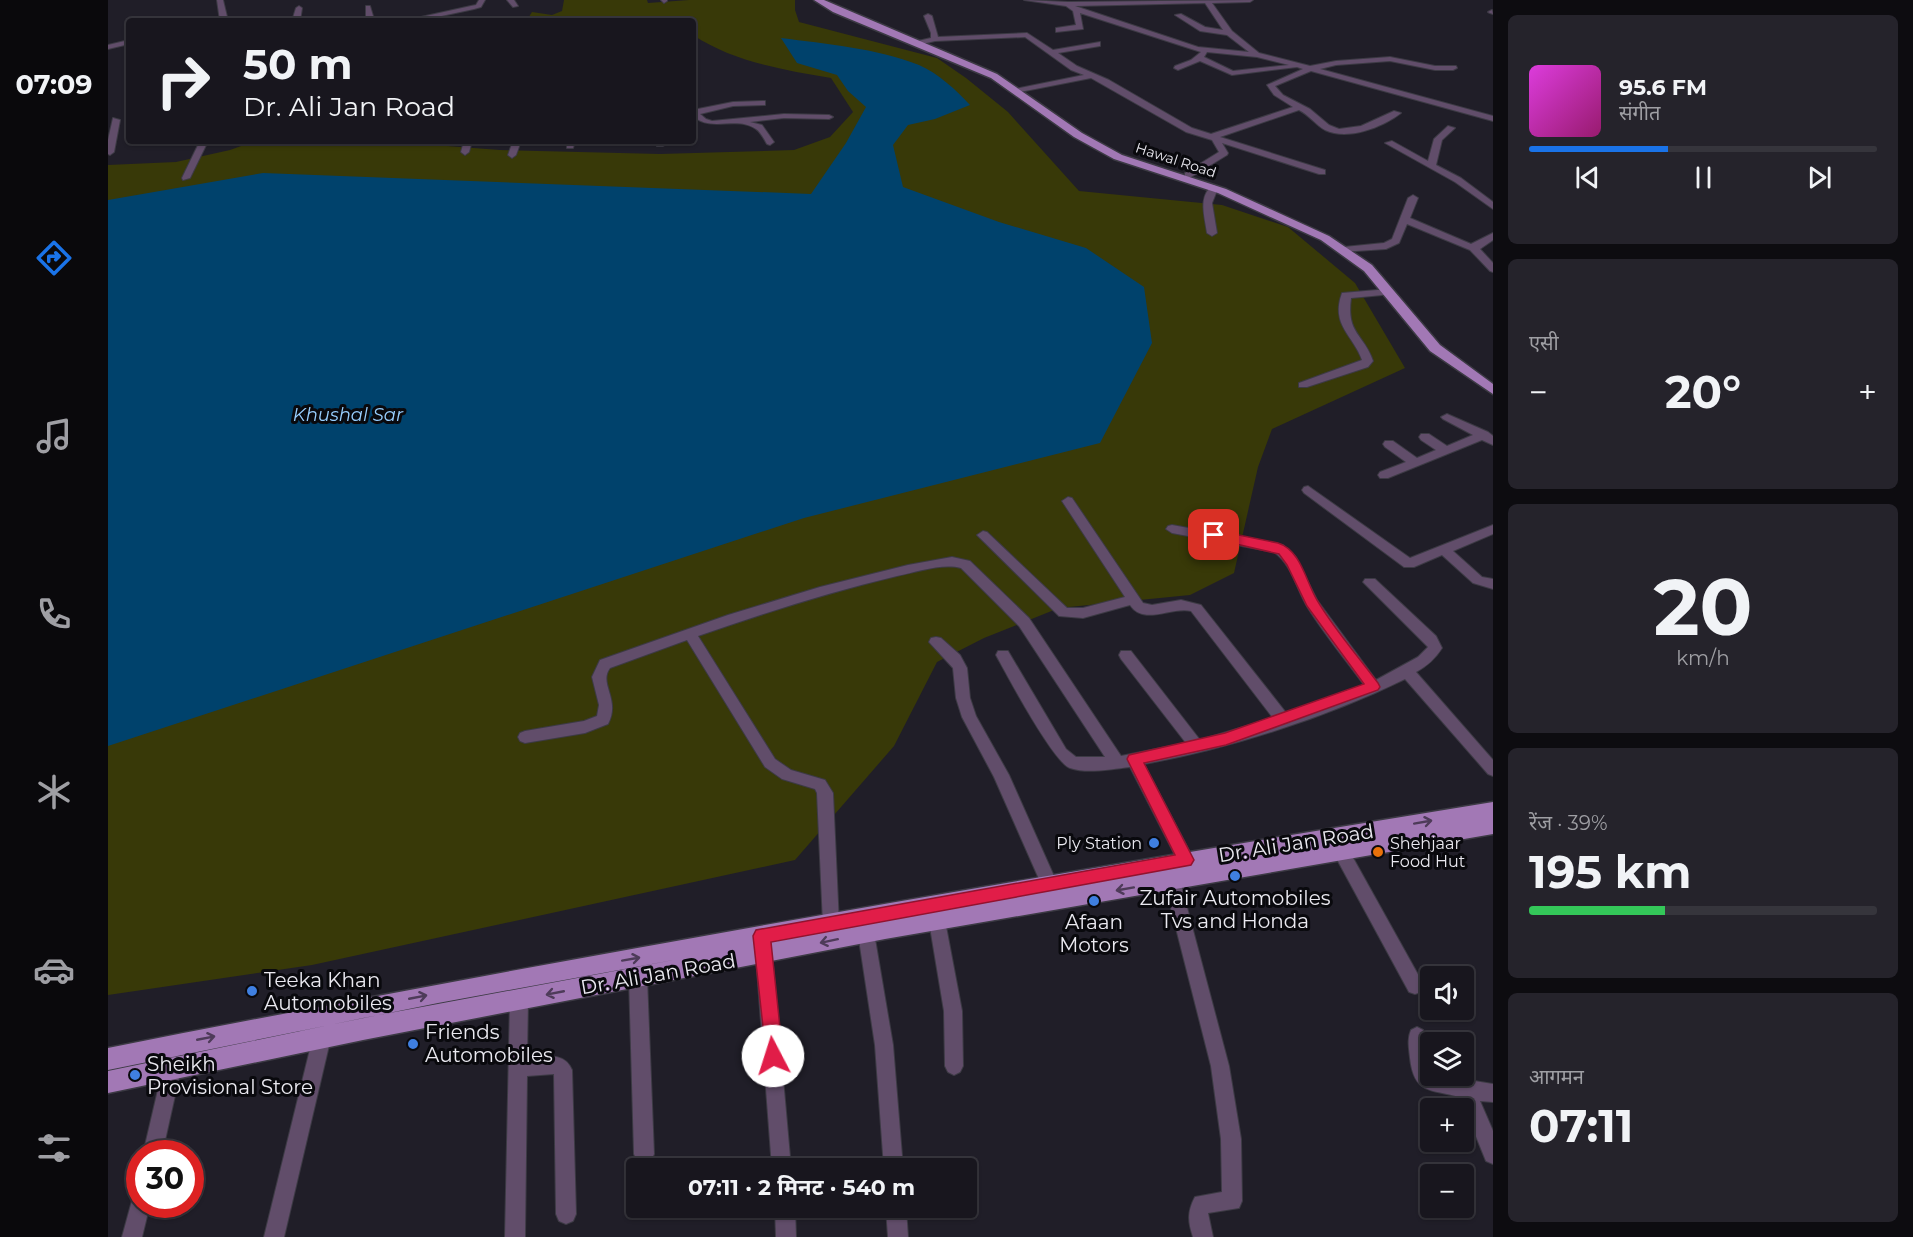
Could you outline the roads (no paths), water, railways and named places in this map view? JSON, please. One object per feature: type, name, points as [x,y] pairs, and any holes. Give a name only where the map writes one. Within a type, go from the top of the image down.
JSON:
[{"type":"main road","name":"Hawal Road","points":[[818,0],[836,10],[927,41]]},
{"type":"main road","name":"Hawal Road","points":[[825,0],[844,10],[927,41],[1021,90],[1078,135],[1118,157],[1246,197],[1323,231],[1390,281],[1438,342],[1493,381]]},
{"type":"main road","name":"Hawal Road","points":[[1191,178],[1310,229],[1350,249],[1389,292],[1413,326],[1435,348],[1493,390]]},
{"type":"main road","name":"Dr. Ali Jan Road","points":[[108,1082],[322,1037],[364,1018],[877,926],[1049,883],[1493,810]]},
{"type":"main road","name":"Dr. Ali Jan Road","points":[[108,1059],[177,1044],[364,1018],[519,1000],[638,978],[763,945],[831,924],[877,926],[937,921],[1493,826]]},
{"type":"street","points":[[220,0],[223,18]]},
{"type":"street","points":[[443,18],[479,6],[482,0]]},
{"type":"street","points":[[1027,0],[1068,4],[1250,0]]},
{"type":"street","points":[[1214,1],[1229,33],[1257,55]]},
{"type":"street","points":[[1068,4],[1076,10],[1126,24],[1184,45],[1207,50],[1257,55],[1312,68],[1493,119]]},
{"type":"street","points":[[368,7],[371,18]]},
{"type":"street","points":[[297,18],[299,8]]},
{"type":"street","points":[[1059,30],[1080,27],[1076,10]]},
{"type":"street","points":[[1179,15],[1203,29],[1229,33]]},
{"type":"street","points":[[927,41],[936,33],[928,16]]},
{"type":"street","points":[[927,41],[1027,35],[1074,68],[1172,121],[1213,139],[1322,172]]},
{"type":"street","points":[[108,47],[126,43]]},
{"type":"street","points":[[1052,52],[1097,44]]},
{"type":"street","points":[[1178,68],[1200,58],[1207,50]]},
{"type":"street","points":[[1200,58],[1232,73],[1302,66]]},
{"type":"street","points":[[1397,113],[1365,127],[1341,131],[1323,125],[1299,107],[1276,94],[1271,85],[1312,68],[1336,63],[1381,59],[1398,60],[1435,68],[1453,68]]},
{"type":"street","points":[[1021,90],[1092,76]]},
{"type":"street","points":[[740,120],[743,103]]},
{"type":"street","points":[[696,112],[743,103],[762,104]]},
{"type":"street","points":[[1213,139],[1299,107]]},
{"type":"street","points":[[1478,116],[1491,108]]},
{"type":"street","points":[[696,114],[707,122],[784,116],[829,117]]},
{"type":"street","points":[[110,152],[116,120]]},
{"type":"street","points":[[740,120],[759,127],[770,142]]},
{"type":"street","points":[[1432,164],[1438,139],[1451,128]]},
{"type":"street","points":[[1191,178],[1224,153],[1213,139]]},
{"type":"street","points":[[1389,143],[1432,164],[1493,206]]},
{"type":"street","points":[[186,178],[203,144]]},
{"type":"street","points":[[465,152],[467,144]]},
{"type":"street","points":[[512,155],[516,144]]},
{"type":"street","points":[[1212,232],[1207,203],[1214,188]]},
{"type":"street","points":[[1350,249],[1386,246],[1396,241],[1413,198]]},
{"type":"street","points":[[1404,219],[1473,247],[1493,268]]},
{"type":"street","points":[[1473,247],[1493,236]]},
{"type":"street","points":[[1303,385],[1368,361],[1346,328],[1344,319],[1346,295],[1389,292]]},
{"type":"street","points":[[1447,417],[1488,438]]},
{"type":"street","points":[[1425,437],[1445,450]]},
{"type":"street","points":[[1384,475],[1445,450],[1488,438]]},
{"type":"street","points":[[1389,444],[1415,462]]},
{"type":"street","points":[[1308,490],[1401,561],[1409,564],[1493,529]]},
{"type":"street","points":[[1068,501],[1132,600],[1146,611],[1178,604],[1196,608],[1283,720]]},
{"type":"street","points":[[1172,529],[1214,535],[1284,551],[1293,563],[1311,602],[1373,687]]},
{"type":"street","points":[[983,535],[1064,613],[1083,613],[1132,600]]},
{"type":"street","points":[[1443,549],[1478,580],[1493,584]]},
{"type":"street","points":[[525,736],[585,727],[603,720],[608,705],[598,678],[599,670],[605,664],[690,634],[851,583],[918,567],[960,561],[1024,622],[1116,761]]},
{"type":"street","points":[[1003,655],[1067,761],[1079,764],[1116,761],[1197,747],[1283,720],[1373,687],[1408,673],[1433,654],[1435,648],[1431,640],[1370,582]]},
{"type":"street","points":[[690,634],[770,763],[787,775],[820,784],[825,793],[831,924]]},
{"type":"street","points":[[936,642],[955,659],[960,668],[963,698],[969,717],[1001,775],[1049,883]]},
{"type":"street","points":[[1126,655],[1197,747]]},
{"type":"street","points":[[1408,673],[1493,770]]},
{"type":"street","points":[[1134,759],[1186,860]]},
{"type":"street","points":[[1341,852],[1415,986]]},
{"type":"street","points":[[1172,881],[1220,1066],[1231,1139],[1232,1201],[1202,1204],[1197,1211],[1197,1220],[1203,1237]]},
{"type":"street","points":[[937,921],[954,999],[956,1024],[954,1066]]},
{"type":"street","points":[[877,926],[893,1158]]},
{"type":"street","points":[[763,945],[781,1158]]},
{"type":"street","points":[[638,978],[644,1154]]},
{"type":"street","points":[[515,1237],[519,1000]]},
{"type":"street","points":[[1417,1036],[1421,1074],[1425,1078],[1466,1090],[1493,1094]]},
{"type":"street","points":[[274,1237],[322,1037]]},
{"type":"street","points":[[155,1140],[177,1044]]},
{"type":"street","points":[[518,1067],[551,1064],[559,1065],[563,1070],[566,1214]]},
{"type":"street","points":[[1466,1090],[1493,1154]]},
{"type":"street","points":[[132,1237],[137,1218]]},
{"type":"street","points":[[785,1218],[786,1237]]},
{"type":"street","points":[[897,1218],[898,1237]]},
{"type":"water","name":"Khushal Sar","points":[[781,38],[886,54],[919,65],[940,77],[970,105],[935,119],[908,125],[893,145],[903,187],[999,222],[1086,248],[1144,287],[1152,343],[1100,443],[804,518],[108,746],[108,200],[263,173],[811,194],[846,143],[866,107],[848,91],[837,75],[797,63]]},
{"type":"place","name":"Ply Station","points":[[1154,843]]},
{"type":"place","name":"Shehjaar Food Hut","points":[[1378,852]]},
{"type":"place","name":"Zufair Automobiles Tvs and Honda","points":[[1235,876]]},
{"type":"place","name":"Afaan Motors","points":[[1094,901]]},
{"type":"place","name":"Teeka Khan Automobiles","points":[[252,991]]},
{"type":"place","name":"Friends Automobiles","points":[[413,1044]]},
{"type":"place","name":"Sheikh Provisional Store","points":[[135,1075]]}]
